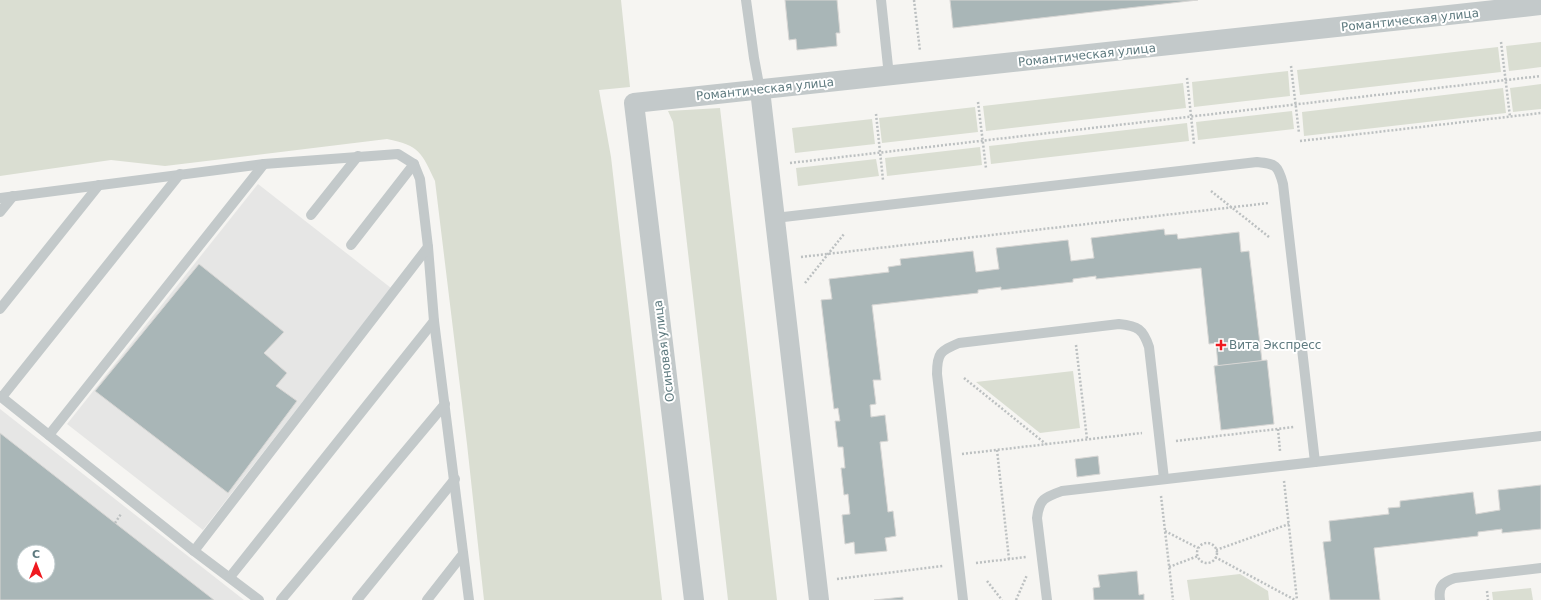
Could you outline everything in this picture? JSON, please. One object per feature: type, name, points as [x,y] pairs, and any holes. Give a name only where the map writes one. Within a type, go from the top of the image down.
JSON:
[{"type":"street","name":"Романтическая улица","points":[[634,103],[889,76],[1501,5],[1541,5]]},
{"type":"street","points":[[760,90],[817,591]]},
{"type":"street","name":"Осиновая улица","points":[[634,103],[694,600]]},
{"type":"lane","points":[[746,0],[760,90]]},
{"type":"lane","points":[[881,0],[889,76]]},
{"type":"lane","points":[[0,198],[264,164],[358,156],[398,154],[414,164],[420,179],[428,247],[434,321],[469,600]]},
{"type":"lane","points":[[311,215],[358,156]]},
{"type":"lane","points":[[774,218],[1257,162],[1271,164],[1280,171],[1285,201],[1315,462]]},
{"type":"lane","points":[[49,435],[264,164]]},
{"type":"lane","points":[[350,245],[414,164]]},
{"type":"lane","points":[[180,174],[1,396],[194,551],[259,600]]},
{"type":"lane","points":[[0,309],[99,185]]},
{"type":"lane","points":[[0,212],[13,196]]},
{"type":"lane","points":[[194,551],[428,247]]},
{"type":"lane","points":[[230,577],[434,321]]},
{"type":"lane","points":[[963,600],[937,374],[937,359],[944,349],[959,343],[1074,329],[1119,324],[1134,326],[1144,334],[1149,347],[1160,443],[1162,480]]},
{"type":"lane","points":[[281,600],[445,404]]},
{"type":"lane","points":[[1047,600],[1038,507],[1046,497],[1062,491],[1541,436]]},
{"type":"lane","points":[[357,600],[455,479]]},
{"type":"lane","points":[[427,600],[463,554]]},
{"type":"lane","points":[[1440,600],[1440,588],[1444,582],[1455,578],[1541,568]]},
{"type":"path","points":[[1501,42],[1510,117]]},
{"type":"path","points":[[1291,66],[1299,133]]},
{"type":"path","points":[[768,165],[1541,76]]},
{"type":"path","points":[[1187,78],[1194,144]]},
{"type":"path","points":[[978,102],[986,168]]},
{"type":"path","points":[[1300,141],[1541,113]]},
{"type":"path","points":[[876,114],[883,180]]},
{"type":"path","points":[[1211,191],[1269,237]]},
{"type":"path","points":[[779,259],[1285,201]]},
{"type":"path","points":[[801,288],[844,234]]},
{"type":"path","points":[[1074,329],[1087,439]]},
{"type":"path","points":[[964,378],[1046,444]]},
{"type":"path","points":[[1160,443],[1311,426]]},
{"type":"path","points":[[1278,429],[1296,600]]},
{"type":"path","points":[[946,456],[1158,431]]},
{"type":"path","points":[[997,450],[1009,559]]},
{"type":"path","points":[[1162,480],[1165,531],[1173,600]]},
{"type":"path","points":[[1216,550],[1289,524]]},
{"type":"path","points":[[1165,531],[1198,548]]},
{"type":"path","points":[[1206,543],[1211,544],[1216,550],[1215,558],[1208,563],[1203,562],[1198,556],[1198,548],[1206,543]]},
{"type":"path","points":[[817,591],[958,565],[1042,555]]},
{"type":"path","points":[[1169,566],[1198,556]]},
{"type":"path","points":[[1215,558],[1296,600]]},
{"type":"path","points":[[1016,600],[1027,574]]},
{"type":"path","points":[[987,581],[1002,600]]},
{"type":"shaded area","points":[[0,0],[621,0],[630,87],[599,90],[611,157],[662,600],[484,600],[467,444],[435,181],[427,163],[418,152],[406,144],[387,139],[165,166],[111,160],[0,176]]},
{"type":"shaded area","points":[[1541,42],[1541,67],[1509,71],[1506,46]]},
{"type":"shaded area","points":[[1498,47],[1501,72],[1300,95],[1297,70]]},
{"type":"shaded area","points":[[1288,71],[1290,96],[1194,107],[1192,82]]},
{"type":"shaded area","points":[[1183,83],[1186,108],[986,131],[983,106]]},
{"type":"shaded area","points":[[1541,84],[1541,109],[1513,112],[1510,88]]},
{"type":"shaded area","points":[[1503,88],[1506,113],[1304,136],[1302,112]]},
{"type":"shaded area","points":[[975,107],[978,132],[882,143],[879,118]]},
{"type":"shaded area","points":[[720,108],[777,600],[728,600],[673,122],[668,111]]},
{"type":"shaded area","points":[[1292,111],[1294,129],[1198,140],[1196,122]]},
{"type":"shaded area","points":[[872,119],[875,144],[795,153],[792,128]]},
{"type":"shaded area","points":[[1187,123],[1189,141],[991,164],[989,146]]},
{"type":"shaded area","points":[[980,147],[982,165],[887,176],[885,158]]},
{"type":"shaded area","points":[[876,159],[879,176],[798,186],[796,168]]},
{"type":"shaded area","points":[[258,184],[391,288],[203,530],[67,424]]},
{"type":"shaded area","points":[[1073,371],[1080,428],[1040,433],[976,382]]},
{"type":"shaded area","points":[[0,409],[244,600],[0,600]]},
{"type":"shaded area","points":[[1240,574],[1268,591],[1269,600],[1190,600],[1187,580]]},
{"type":"shaded area","points":[[1531,588],[1533,600],[1493,600],[1492,592]]},
{"type":"building","points":[[785,0],[837,0],[840,33],[836,33],[837,46],[797,50],[796,39],[789,40]]},
{"type":"building","points":[[950,0],[1198,0],[953,28]]},
{"type":"building","points":[[1164,229],[1165,235],[1177,234],[1178,239],[1239,232],[1241,252],[1249,251],[1262,361],[1218,366],[1216,343],[1209,344],[1201,268],[1096,279],[1096,276],[1073,279],[1073,282],[1001,290],[1001,287],[978,290],[978,293],[872,305],[881,380],[873,380],[876,404],[870,405],[871,417],[885,415],[888,441],[880,442],[888,512],[893,511],[896,536],[885,538],[887,551],[855,554],[854,542],[845,544],[842,515],[850,514],[848,494],[844,495],[841,468],[845,468],[843,447],[838,447],[835,421],[840,421],[838,408],[834,409],[821,300],[832,299],[829,279],[889,272],[888,267],[901,265],[900,259],[973,251],[976,272],[999,269],[996,248],[1068,240],[1071,261],[1094,258],[1091,238]]},
{"type":"building","points":[[199,264],[284,332],[264,353],[287,373],[276,386],[297,401],[228,493],[95,391]]},
{"type":"building","points":[[1267,360],[1274,424],[1221,430],[1214,366]]},
{"type":"building","points":[[0,433],[214,600],[0,600]]},
{"type":"building","points":[[1098,456],[1100,474],[1077,477],[1075,459]]},
{"type":"building","points":[[1541,485],[1541,529],[1502,533],[1502,529],[1478,532],[1478,536],[1374,548],[1380,600],[1330,600],[1323,542],[1331,541],[1329,521],[1389,514],[1388,508],[1400,507],[1400,501],[1473,492],[1476,514],[1500,510],[1498,490]]},
{"type":"building","points":[[1137,571],[1139,595],[1144,594],[1144,600],[1094,600],[1093,588],[1100,587],[1098,575]]},
{"type":"building","points":[[903,597],[903,600],[874,600]]},
{"type":"place","name":"Вита Экспресс","points":[[1221,345]]}]
